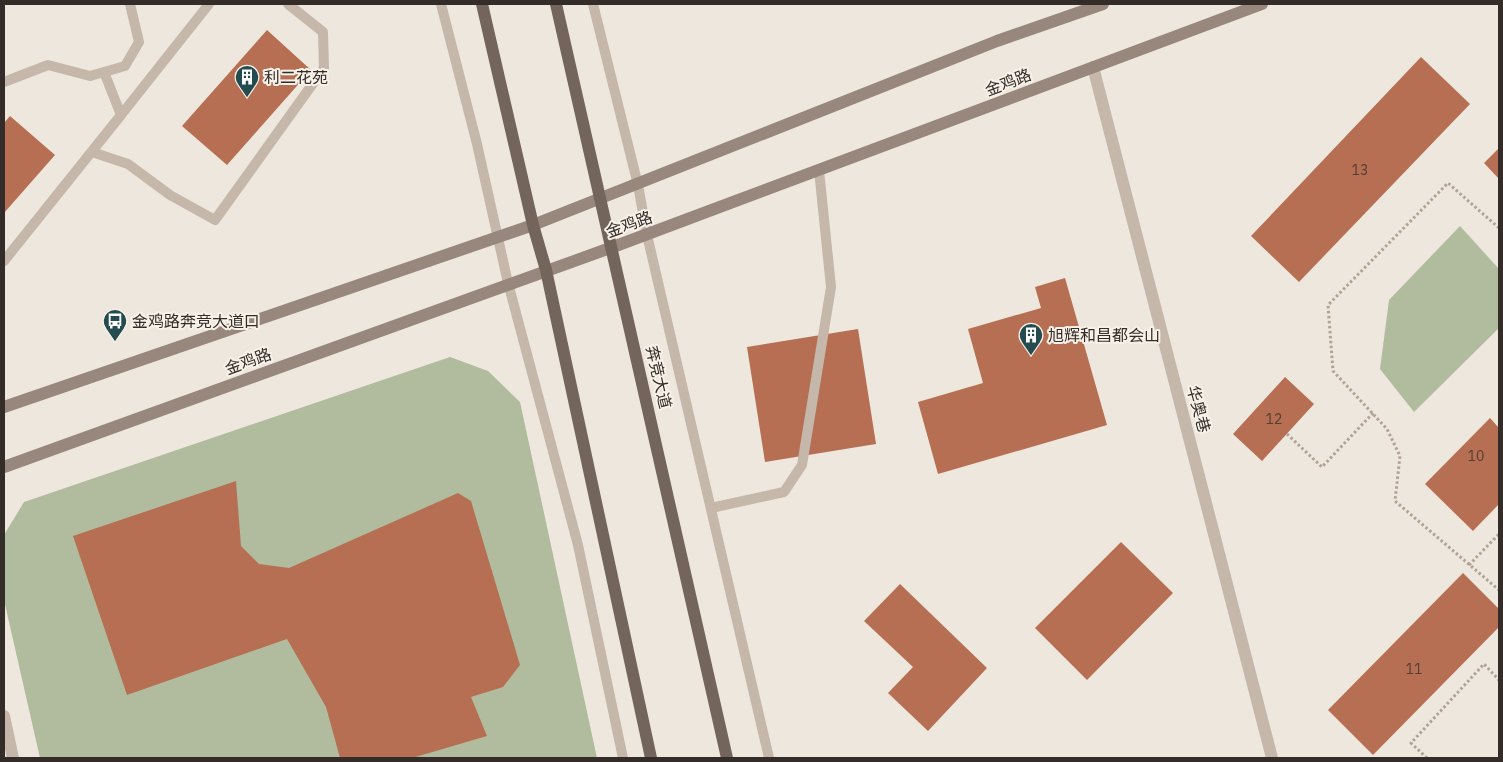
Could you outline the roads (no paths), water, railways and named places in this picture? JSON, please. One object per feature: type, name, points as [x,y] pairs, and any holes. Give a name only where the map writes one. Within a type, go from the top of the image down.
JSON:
[{"type":"main road","points":[[482,4],[533,225],[546,270],[651,758]]},
{"type":"main road","name":"奔竞大道","points":[[556,4],[602,198],[727,758]]},
{"type":"main road","name":"金鸡路","points":[[4,407],[533,225],[997,42],[1103,4]]},
{"type":"main road","name":"金鸡路","points":[[4,467],[647,235],[1262,4]]},
{"type":"street","name":"华奥巷","points":[[1093,67],[1272,758]]},
{"type":"street","points":[[4,716],[13,758]]},
{"type":"lane","points":[[4,82],[48,65],[90,76],[125,66],[139,42],[130,4]]},
{"type":"lane","points":[[4,262],[209,4]]},
{"type":"lane","points":[[92,152],[128,164],[170,196],[215,220],[324,68],[323,32],[288,4]]},
{"type":"lane","points":[[441,4],[499,237],[508,284],[578,545],[624,758]]},
{"type":"lane","points":[[593,4],[638,184],[647,235],[769,758]]},
{"type":"lane","points":[[104,72],[121,115]]},
{"type":"lane","points":[[711,508],[784,492],[802,465],[831,287],[819,170]]},
{"type":"place","name":"利二花苑","points":[[247,98]]},
{"type":"place","name":"金鸡路奔竞大道口","points":[[115,342]]},
{"type":"place","name":"旭辉和昌都会山","points":[[1031,356]]}]
